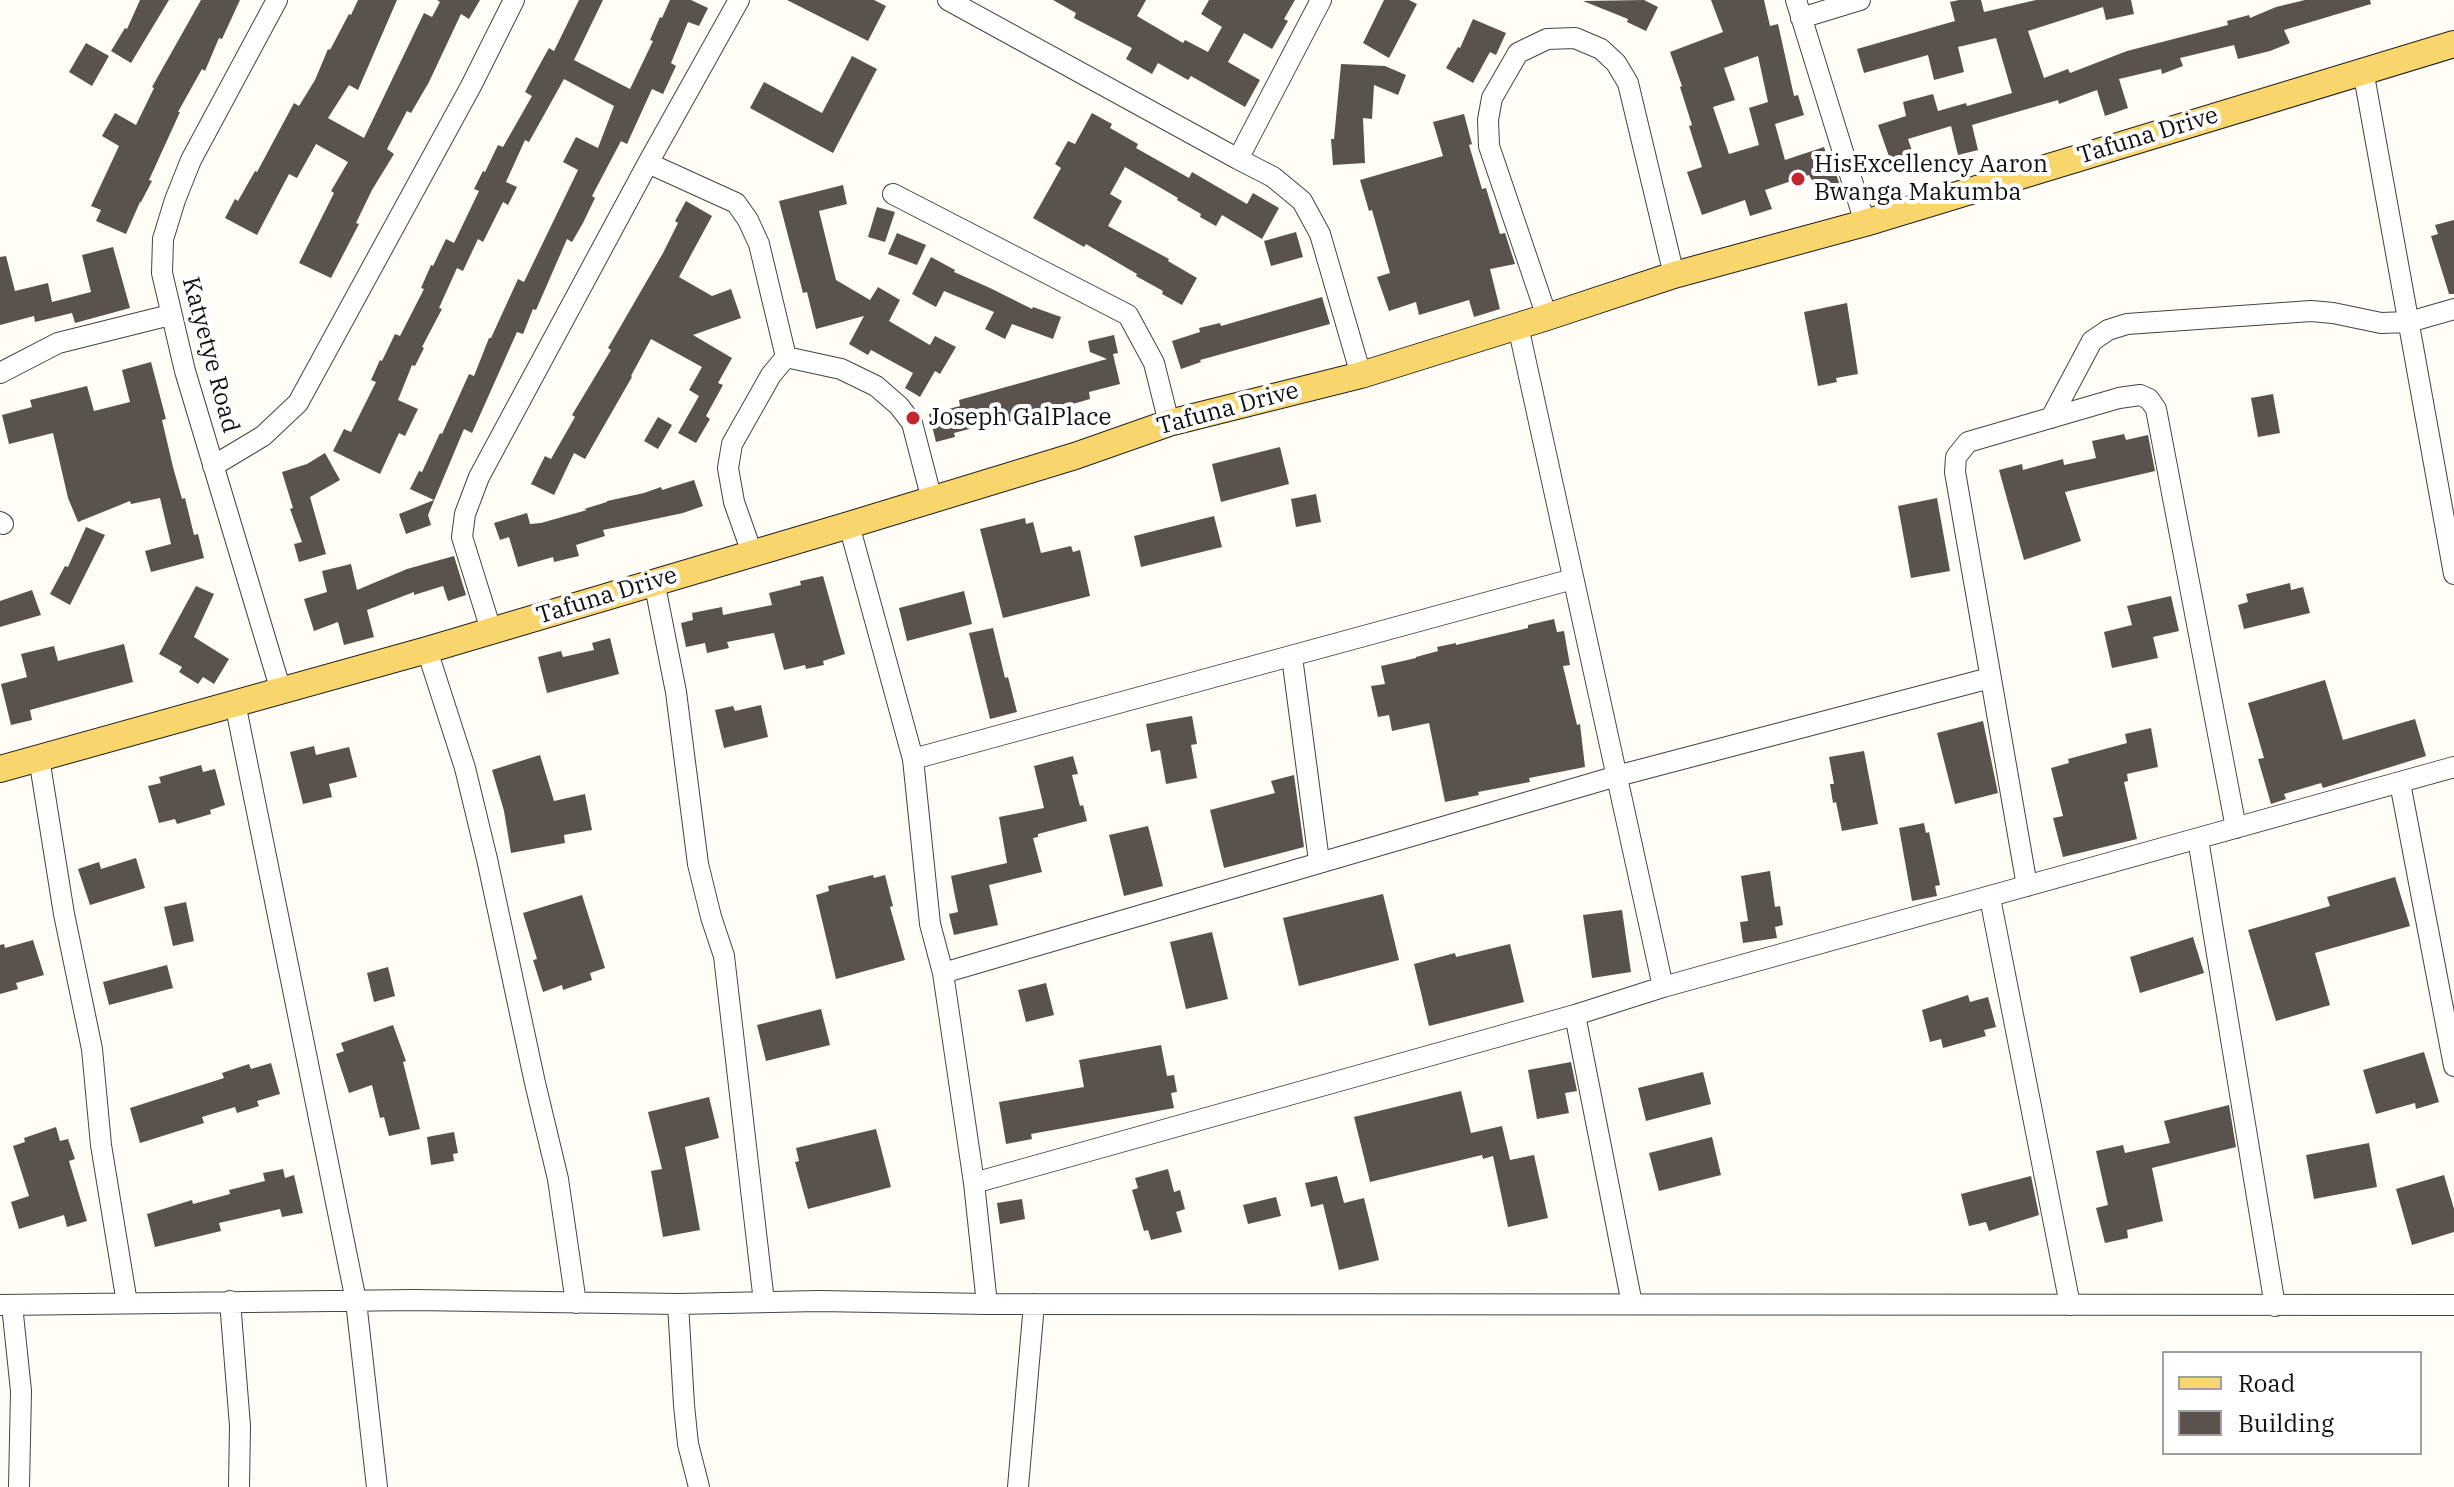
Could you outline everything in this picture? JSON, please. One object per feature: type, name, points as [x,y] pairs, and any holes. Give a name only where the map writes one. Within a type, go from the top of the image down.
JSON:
[{"type":"main road","name":"Tafuna Drive","points":[[0,769],[427,650],[932,500],[1169,423],[1361,375],[1674,275],[1865,223],[2454,44]]},
{"type":"street","name":"Katyetye Road","points":[[277,0],[191,160],[163,239],[162,273],[170,315],[281,691]]},
{"type":"street","points":[[213,466],[263,436],[298,403],[471,86],[514,0]]},
{"type":"street","points":[[491,630],[462,537],[465,514],[479,477],[739,0]]},
{"type":"street","points":[[948,0],[1273,177],[1302,201],[1320,234],[1361,375]]},
{"type":"street","points":[[1238,159],[1321,0]]},
{"type":"street","points":[[1860,0],[1798,9],[1865,223]]},
{"type":"street","points":[[1547,317],[1489,146],[1488,120],[1492,98],[1518,53],[1547,39],[1575,38],[1601,49],[1616,63],[1628,83],[1674,275]]},
{"type":"street","points":[[2363,70],[2450,534],[2454,574]]},
{"type":"street","points":[[648,163],[736,203],[759,244],[786,357]]},
{"type":"street","points":[[893,194],[1128,315],[1154,363],[1169,423]]},
{"type":"street","points":[[2051,418],[2092,341],[2108,330],[2127,324],[2311,311],[2381,323],[2409,322],[2454,309]]},
{"type":"street","points":[[0,373],[58,343],[170,315]]},
{"type":"street","points":[[1518,326],[1663,987]]},
{"type":"street","points":[[786,357],[841,369],[876,386],[899,406],[912,423],[932,500]]},
{"type":"street","points":[[752,553],[734,502],[728,468],[732,444],[771,375],[786,357]]},
{"type":"street","points":[[2027,886],[1955,472],[1956,457],[1968,442],[2119,398],[2140,395],[2149,399],[2156,409],[2236,828]]},
{"type":"street","points":[[849,525],[913,759],[930,924],[943,973],[974,1183],[987,1304]]},
{"type":"street","points":[[913,759],[1573,579]]},
{"type":"street","points":[[654,581],[676,692],[698,864],[724,956],[764,1302]]},
{"type":"street","points":[[427,650],[465,768],[487,859],[558,1179],[576,1303]]},
{"type":"street","points":[[1292,657],[1319,861]]},
{"type":"street","points":[[943,973],[1617,776],[1990,678]]},
{"type":"street","points":[[235,703],[356,1301],[377,1487]]},
{"type":"street","points":[[39,758],[64,914],[92,1049],[101,1145],[127,1303]]},
{"type":"street","points":[[974,1183],[2454,767]]},
{"type":"street","points":[[2400,783],[2454,1066]]},
{"type":"street","points":[[2198,839],[2275,1306]]},
{"type":"street","points":[[1990,898],[2070,1305]]},
{"type":"street","points":[[1575,1015],[1632,1304]]},
{"type":"street","points":[[230,1301],[240,1426],[239,1487]]},
{"type":"street","points":[[19,1487],[21,1391],[6,1305],[356,1301],[2454,1305]]},
{"type":"street","points":[[678,1304],[688,1444],[699,1487]]},
{"type":"street","points":[[1018,1487],[1034,1304]]},
{"type":"building","points":[[140,0],[169,0],[131,63],[111,51],[127,29]]},
{"type":"building","points":[[201,0],[240,0],[205,71],[202,69],[178,112],[149,180],[152,181],[126,234],[96,221],[101,210],[91,206],[119,146],[102,136],[115,113],[136,125],[152,87]]},
{"type":"building","points":[[358,0],[397,0],[358,90],[349,85],[328,118],[364,138],[424,13],[432,17],[440,2],[437,0],[480,0],[469,19],[461,14],[429,82],[411,113],[407,111],[387,149],[394,154],[372,190],[356,223],[359,224],[331,278],[299,263],[334,193],[331,191],[348,162],[316,144],[297,178],[289,174],[257,235],[225,218],[235,199],[238,201],[257,172],[294,103],[299,106],[315,80],[328,49]]},
{"type":"building","points":[[579,0],[603,0],[574,60],[630,89],[670,0],[691,0],[708,8],[699,26],[688,22],[671,63],[676,66],[663,94],[652,89],[627,144],[621,141],[592,196],[595,198],[583,223],[572,242],[567,239],[523,334],[517,332],[472,433],[464,429],[428,515],[431,525],[406,534],[399,514],[434,500],[410,489],[442,434],[469,374],[474,376],[518,279],[524,282],[578,170],[563,162],[576,137],[598,148],[614,106],[564,79],[529,142],[525,140],[506,182],[517,187],[508,205],[503,202],[483,242],[478,239],[463,271],[457,268],[424,348],[415,366],[412,365],[398,400],[418,409],[405,436],[399,433],[380,474],[333,451],[344,429],[351,432],[376,382],[371,380],[380,360],[395,334],[400,336],[424,289],[421,288],[431,265],[446,239],[454,243],[479,191],[474,189],[483,171],[498,145],[503,147],[532,96],[525,92],[549,48],[554,51]]},
{"type":"building","points":[[787,0],[874,0],[886,6],[868,41]]},
{"type":"building","points":[[1053,0],[1146,0],[1137,16],[1183,43],[1185,40],[1208,52],[1222,27],[1201,14],[1209,0],[1295,0],[1284,19],[1288,21],[1272,49],[1244,33],[1228,62],[1260,80],[1245,107],[1191,76],[1188,80],[1158,63],[1152,74],[1126,59],[1132,48],[1074,18],[1076,13]]},
{"type":"building","points":[[1384,0],[1409,0],[1417,4],[1389,58],[1363,43]]},
{"type":"building","points":[[1644,0],[1658,7],[1646,31],[1627,22],[1628,19],[1583,1]]},
{"type":"building","points":[[1711,0],[1764,0],[1770,26],[1778,24],[1794,96],[1798,95],[1804,115],[1775,124],[1785,160],[1824,147],[1842,191],[1824,201],[1809,175],[1765,190],[1772,209],[1750,216],[1745,200],[1702,215],[1687,172],[1702,167],[1689,126],[1692,125],[1682,86],[1670,52],[1723,32]],"holes":[[[1758,56],[1768,102],[1749,108],[1759,145],[1729,154],[1713,107],[1735,100],[1724,68]]]},
{"type":"building","points":[[1981,0],[1984,12],[2036,0],[2131,0],[2134,14],[2106,20],[2103,7],[2028,31],[2044,78],[2068,69],[2070,73],[2127,51],[2228,25],[2227,21],[2249,15],[2250,18],[2305,0],[2370,0],[2371,4],[2284,30],[2290,43],[2270,51],[2238,59],[2234,45],[2180,58],[2183,66],[2162,74],[2161,69],[2119,79],[2128,108],[2105,116],[2097,90],[2059,104],[2058,100],[1972,125],[1978,150],[1958,155],[1951,126],[1908,139],[1913,154],[1891,162],[1878,125],[1906,116],[1903,102],[1933,94],[1938,111],[2012,93],[1996,38],[1958,47],[1964,72],[1934,80],[1928,55],[1864,73],[1857,49],[1955,21],[1950,2]]},
{"type":"building","points":[[1473,19],[1506,33],[1496,55],[1490,52],[1473,83],[1446,68],[1460,48]]},
{"type":"building","points":[[86,43],[109,56],[92,86],[69,72]]},
{"type":"building","points":[[852,56],[877,69],[833,153],[750,108],[764,82],[822,113]]},
{"type":"building","points":[[1341,64],[1385,66],[1406,75],[1398,95],[1374,85],[1372,119],[1363,118],[1365,163],[1333,165],[1331,139],[1334,139]]},
{"type":"building","points":[[1092,113],[1138,144],[1136,148],[1189,178],[1192,172],[1247,204],[1253,193],[1279,208],[1262,239],[1222,215],[1216,226],[1178,198],[1125,167],[1110,194],[1122,201],[1108,226],[1197,278],[1182,305],[1086,244],[1084,247],[1033,218],[1061,168],[1055,164],[1068,141],[1075,144]]},
{"type":"building","points":[[1464,114],[1482,189],[1486,188],[1500,234],[1505,233],[1515,264],[1490,269],[1500,309],[1474,317],[1469,300],[1419,315],[1416,302],[1389,311],[1377,277],[1390,273],[1360,180],[1443,156],[1433,122]]},
{"type":"building","points":[[843,185],[847,204],[819,211],[836,280],[870,300],[878,287],[900,300],[889,321],[930,345],[935,336],[956,347],[940,374],[935,371],[920,397],[905,388],[913,373],[871,350],[868,355],[849,344],[864,316],[816,329],[807,292],[803,293],[779,201]]},
{"type":"building","points":[[686,201],[712,216],[679,277],[712,296],[731,289],[741,318],[693,335],[732,358],[718,383],[723,385],[706,416],[710,419],[696,443],[678,433],[699,396],[689,390],[702,367],[651,339],[585,459],[574,453],[554,495],[531,484],[545,456],[551,459],[575,417],[572,415],[663,253]]},
{"type":"building","points":[[877,207],[895,212],[885,242],[868,237]]},
{"type":"building","points":[[2454,220],[2454,294],[2449,294],[2431,236],[2438,234],[2435,225]]},
{"type":"building","points":[[1296,232],[1303,257],[1271,266],[1264,241]]},
{"type":"building","points":[[897,233],[926,245],[917,265],[888,254]]},
{"type":"building","points":[[113,247],[130,308],[75,323],[72,313],[35,322],[34,316],[0,325],[0,257],[6,256],[15,291],[48,283],[52,302],[91,292],[82,255]]},
{"type":"building","points":[[931,257],[954,272],[1032,309],[1061,317],[1053,339],[1012,324],[1005,339],[985,329],[994,312],[944,291],[936,307],[912,294]]},
{"type":"building","points":[[1322,297],[1330,324],[1200,360],[1181,369],[1172,341],[1200,332],[1199,328],[1220,323],[1221,326]]},
{"type":"building","points":[[1847,303],[1858,374],[1836,378],[1837,382],[1818,386],[1804,312]]},
{"type":"building","points":[[1114,335],[1118,353],[1113,354],[1120,384],[1089,392],[1090,399],[1001,424],[1000,421],[954,433],[955,437],[936,442],[929,414],[960,406],[959,400],[1107,359],[1090,352],[1088,341]]},
{"type":"building","points":[[151,362],[166,419],[162,420],[173,467],[204,558],[151,572],[145,551],[171,544],[160,498],[131,504],[130,501],[78,522],[68,498],[53,433],[9,444],[2,415],[32,407],[30,400],[87,386],[94,411],[130,402],[122,370]]},
{"type":"building","points":[[2273,394],[2280,433],[2258,437],[2251,398]]},
{"type":"building","points":[[658,417],[672,425],[658,449],[644,441]]},
{"type":"building","points":[[2124,434],[2126,440],[2148,435],[2155,471],[2065,492],[2081,541],[2024,560],[1999,470],[2022,464],[2023,470],[2063,459],[2064,465],[2096,458],[2092,441]]},
{"type":"building","points":[[1280,447],[1289,484],[1221,502],[1212,464]]},
{"type":"building","points":[[325,453],[340,480],[310,497],[326,554],[299,562],[294,544],[302,542],[290,509],[293,508],[282,472],[307,464]]},
{"type":"building","points":[[694,480],[703,506],[603,530],[605,536],[576,545],[579,556],[554,562],[553,557],[518,567],[509,537],[500,540],[494,523],[527,513],[530,524],[541,523],[607,501]]},
{"type":"building","points":[[1316,494],[1321,522],[1296,527],[1291,499]]},
{"type":"building","points":[[1937,498],[1950,571],[1911,578],[1898,506]]},
{"type":"building","points":[[1214,516],[1222,547],[1141,567],[1134,536]]},
{"type":"building","points":[[1025,518],[1026,524],[1033,522],[1041,553],[1071,546],[1073,552],[1080,550],[1090,596],[1003,618],[980,529]]},
{"type":"building","points":[[86,527],[105,535],[70,605],[50,594],[65,566],[68,567]]},
{"type":"building","points":[[454,556],[466,595],[448,601],[443,586],[414,595],[414,592],[367,610],[374,637],[344,645],[338,622],[314,631],[304,599],[327,592],[322,571],[351,564],[357,590],[407,569]]},
{"type":"building","points":[[823,576],[845,654],[823,661],[824,665],[784,670],[774,633],[727,642],[729,648],[707,653],[705,643],[686,647],[681,623],[693,620],[692,613],[722,607],[723,615],[772,605],[769,593]]},
{"type":"building","points":[[2290,583],[2291,590],[2303,587],[2310,613],[2244,629],[2238,605],[2248,602],[2246,594]]},
{"type":"building","points":[[196,586],[214,594],[194,637],[229,659],[214,684],[203,677],[198,684],[179,672],[182,667],[159,654]]},
{"type":"building","points":[[32,590],[41,615],[0,627],[0,601]]},
{"type":"building","points":[[964,591],[972,624],[907,641],[899,608]]},
{"type":"building","points":[[2171,596],[2179,631],[2153,637],[2158,658],[2112,668],[2104,632],[2132,625],[2127,606]]},
{"type":"building","points":[[1554,619],[1557,632],[1564,631],[1570,665],[1563,666],[1577,725],[1580,724],[1585,767],[1529,778],[1530,782],[1445,802],[1429,723],[1392,731],[1389,715],[1378,717],[1371,686],[1385,684],[1381,666],[1438,651],[1437,647],[1528,628],[1528,625]]},
{"type":"building","points":[[993,628],[1017,712],[990,719],[969,633]]},
{"type":"building","points":[[610,638],[619,674],[547,693],[538,657],[561,651],[563,657],[594,650],[592,643]]},
{"type":"building","points":[[124,644],[133,682],[30,710],[32,720],[11,725],[1,684],[27,677],[21,654],[54,646],[58,661]]},
{"type":"building","points":[[2325,680],[2343,740],[2415,719],[2426,756],[2323,788],[2321,783],[2284,794],[2286,799],[2271,804],[2258,759],[2264,758],[2248,703]]},
{"type":"building","points":[[761,705],[768,737],[724,748],[715,710],[733,706],[735,711]]},
{"type":"building","points":[[1192,716],[1197,744],[1191,745],[1197,778],[1166,784],[1160,750],[1151,752],[1146,724]]},
{"type":"building","points":[[1983,721],[1998,793],[1955,804],[1937,733]]},
{"type":"building","points":[[2151,728],[2158,767],[2127,774],[2128,781],[2124,782],[2137,839],[2063,857],[2053,818],[2063,816],[2051,768],[2069,763],[2068,759],[2127,743],[2125,734]]},
{"type":"building","points":[[314,746],[316,755],[349,747],[357,777],[329,784],[332,797],[303,804],[290,752]]},
{"type":"building","points":[[1864,751],[1878,824],[1842,831],[1836,802],[1833,803],[1830,784],[1834,784],[1829,757]]},
{"type":"building","points":[[540,755],[554,801],[585,794],[592,830],[564,835],[565,843],[511,853],[504,811],[492,770]]},
{"type":"building","points":[[1073,756],[1078,774],[1072,775],[1087,821],[1033,838],[1042,872],[989,885],[998,925],[954,935],[949,914],[958,912],[951,876],[1007,863],[999,817],[1044,808],[1034,766]]},
{"type":"building","points":[[201,765],[203,772],[215,769],[225,805],[210,810],[211,814],[177,824],[175,819],[159,823],[148,786],[161,783],[159,777]]},
{"type":"building","points":[[1294,775],[1304,847],[1224,868],[1210,810],[1275,793],[1271,781]]},
{"type":"building","points":[[1924,823],[1926,833],[1929,832],[1940,885],[1935,886],[1937,896],[1912,901],[1899,828]]},
{"type":"building","points":[[1148,826],[1163,886],[1124,896],[1109,835]]},
{"type":"building","points":[[136,858],[145,888],[90,905],[78,869],[99,862],[101,869]]},
{"type":"building","points":[[1770,871],[1775,907],[1780,906],[1783,925],[1775,927],[1777,938],[1743,943],[1740,922],[1748,921],[1741,876]]},
{"type":"building","points":[[873,875],[874,878],[885,875],[893,906],[890,907],[905,960],[836,979],[816,895],[829,891],[828,886]]},
{"type":"building","points":[[2395,877],[2410,926],[2315,953],[2330,1005],[2276,1021],[2248,930],[2330,906],[2327,897]]},
{"type":"building","points":[[1383,894],[1399,960],[1299,986],[1283,918]]},
{"type":"building","points":[[582,895],[605,968],[590,973],[592,980],[563,990],[562,985],[543,992],[523,913]]},
{"type":"building","points":[[186,902],[194,941],[173,946],[164,907]]},
{"type":"building","points":[[1622,910],[1631,972],[1592,978],[1583,915]]},
{"type":"building","points":[[1212,932],[1228,999],[1186,1009],[1170,942]]},
{"type":"building","points":[[2193,937],[2204,973],[2140,993],[2130,957]]},
{"type":"building","points":[[33,940],[44,975],[16,983],[18,989],[0,994],[0,945],[4,944],[5,948]]},
{"type":"building","points":[[1510,944],[1524,1002],[1429,1026],[1414,964],[1455,953],[1456,957]]},
{"type":"building","points":[[167,965],[173,988],[109,1005],[103,982]]},
{"type":"building","points":[[388,967],[395,996],[374,1002],[367,973]]},
{"type":"building","points":[[1046,983],[1054,1015],[1026,1022],[1018,990]]},
{"type":"building","points":[[1968,995],[1970,1002],[1988,997],[1996,1027],[1984,1030],[1986,1036],[1943,1048],[1941,1039],[1930,1042],[1922,1010]]},
{"type":"building","points":[[821,1009],[830,1045],[766,1061],[757,1025]]},
{"type":"building","points":[[393,1025],[406,1061],[403,1062],[420,1129],[389,1136],[384,1117],[380,1118],[372,1085],[349,1093],[336,1054],[344,1051],[341,1043]]},
{"type":"building","points":[[1161,1045],[1167,1076],[1174,1075],[1177,1092],[1171,1093],[1174,1108],[1031,1134],[1032,1139],[1006,1144],[999,1102],[1084,1087],[1079,1060]]},
{"type":"building","points":[[2424,1052],[2439,1102],[2416,1109],[2415,1103],[2376,1114],[2363,1070]]},
{"type":"building","points":[[1571,1062],[1577,1091],[1565,1093],[1569,1113],[1537,1119],[1528,1070]]},
{"type":"building","points":[[271,1063],[280,1094],[257,1101],[259,1106],[237,1113],[235,1107],[202,1117],[204,1123],[140,1143],[130,1108],[224,1078],[222,1073],[249,1064],[251,1069]]},
{"type":"building","points":[[1703,1072],[1711,1104],[1646,1121],[1638,1088]]},
{"type":"building","points":[[1461,1091],[1471,1133],[1502,1126],[1510,1160],[1534,1155],[1548,1218],[1508,1227],[1493,1156],[1483,1159],[1482,1155],[1370,1182],[1354,1117]]},
{"type":"building","points":[[709,1097],[719,1138],[685,1147],[700,1230],[663,1237],[651,1171],[662,1169],[648,1112]]},
{"type":"building","points":[[2229,1105],[2236,1147],[2152,1168],[2163,1221],[2127,1230],[2128,1238],[2105,1243],[2096,1208],[2108,1205],[2096,1151],[2123,1145],[2125,1153],[2170,1143],[2164,1121]]},
{"type":"building","points":[[56,1127],[60,1141],[68,1139],[75,1159],[69,1161],[87,1221],[67,1227],[64,1215],[19,1229],[11,1202],[29,1196],[13,1146],[25,1142],[24,1138]]},
{"type":"building","points":[[876,1129],[891,1187],[808,1209],[795,1162],[799,1161],[796,1148]]},
{"type":"building","points":[[454,1132],[458,1153],[453,1154],[454,1161],[431,1165],[427,1137]]},
{"type":"building","points":[[1712,1137],[1721,1175],[1659,1191],[1649,1153]]},
{"type":"building","points":[[2369,1143],[2377,1187],[2314,1199],[2306,1155]]},
{"type":"building","points":[[283,1169],[285,1178],[294,1175],[303,1213],[282,1217],[280,1209],[219,1223],[221,1231],[155,1247],[147,1214],[192,1200],[193,1204],[230,1194],[229,1190],[265,1181],[263,1173]]},
{"type":"building","points":[[1168,1169],[1174,1192],[1180,1190],[1185,1209],[1176,1212],[1182,1232],[1151,1240],[1148,1230],[1144,1231],[1132,1190],[1138,1188],[1135,1178]]},
{"type":"building","points":[[2444,1175],[2454,1209],[2454,1232],[2412,1245],[2396,1189]]},
{"type":"building","points":[[1337,1176],[1344,1203],[1364,1198],[1379,1260],[1339,1270],[1323,1204],[1311,1207],[1305,1183]]},
{"type":"building","points":[[2031,1176],[2039,1215],[1989,1231],[1986,1222],[1969,1226],[1961,1194]]},
{"type":"building","points":[[1276,1197],[1281,1216],[1248,1224],[1243,1205]]},
{"type":"building","points":[[1022,1199],[1025,1219],[1000,1224],[997,1203]]},
{"type":"place","name":"HisExcellency Aaron Bwanga Makumba","points":[[1798,179]]},
{"type":"place","name":"Joseph GalPlace","points":[[913,418]]}]
